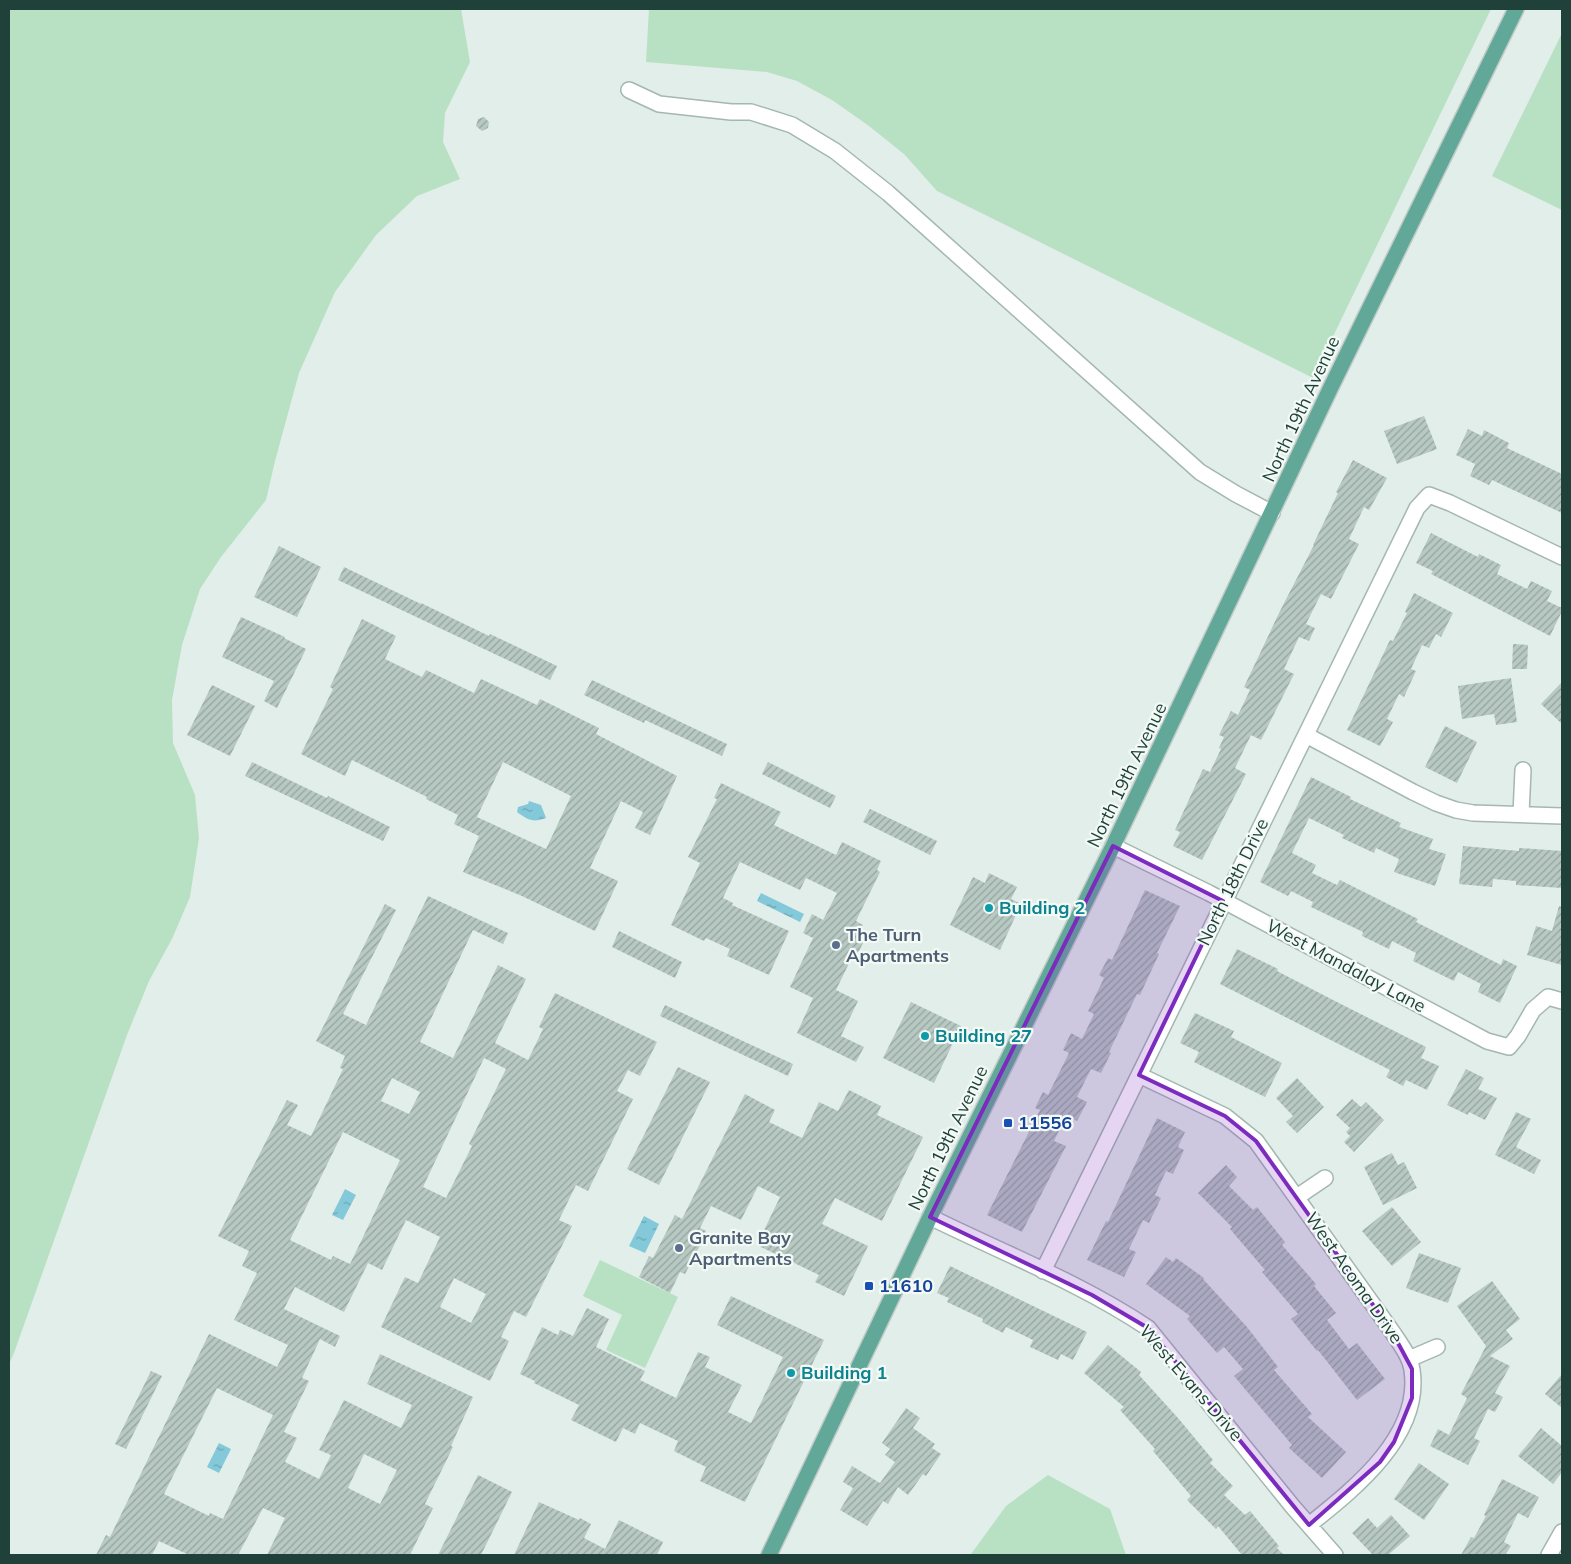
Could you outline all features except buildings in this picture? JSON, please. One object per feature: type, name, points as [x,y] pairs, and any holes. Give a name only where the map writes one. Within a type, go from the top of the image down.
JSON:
[{"type":"main road","name":"North 19th Avenue","points":[[769,1555],[930,1217],[1113,846],[1331,387],[1516,9]]},
{"type":"street","points":[[628,90],[659,104],[731,112],[751,112],[792,125],[835,151],[888,193],[1200,472],[1272,513]]},
{"type":"street","name":"North 18th Drive","points":[[1043,1272],[1417,508],[1429,495],[1450,503],[1562,557]]},
{"type":"street","points":[[1306,735],[1436,803],[1456,810],[1473,813],[1562,816]]},
{"type":"street","points":[[1521,814],[1523,770]]},
{"type":"street","name":"West Mandalay Lane","points":[[1113,846],[1223,901],[1487,1041],[1509,1047],[1518,1036],[1533,1010],[1548,998],[1562,1000]]},
{"type":"street","name":"West Acoma Drive","points":[[1139,1075],[1207,1106],[1231,1120],[1256,1141],[1395,1336],[1409,1359],[1412,1369],[1412,1398],[1405,1423],[1380,1462],[1353,1488],[1309,1525]]},
{"type":"street","name":"West Acoma Drive","points":[[1297,1198],[1325,1178]]},
{"type":"street","name":"West Evans Drive","points":[[930,1217],[1124,1311],[1148,1328],[1335,1555]]},
{"type":"street","name":"West Acoma Drive","points":[[1409,1359],[1437,1347]]},
{"type":"street","points":[[1549,1555],[1562,1532]]},
{"type":"highlighted area","points":[[1113,846],[1223,901],[1139,1075],[1225,1116],[1256,1141],[1391,1330],[1412,1369],[1412,1398],[1394,1442],[1380,1462],[1309,1525],[1148,1328],[1092,1295],[930,1217]]},
{"type":"green space","points":[[9,9],[461,9],[470,62],[445,113],[443,142],[460,179],[417,196],[376,235],[335,292],[299,373],[266,500],[221,557],[200,589],[182,645],[172,700],[173,743],[195,795],[199,838],[190,897],[172,939],[149,981],[127,1035],[9,1364]]},
{"type":"green space","points":[[649,9],[1491,9],[1313,378],[937,191],[904,154],[869,126],[832,100],[797,81],[767,72],[646,62]]},
{"type":"green space","points":[[1562,33],[1562,210],[1492,176]]},
{"type":"green space","points":[[600,1260],[678,1297],[645,1368],[606,1350],[622,1315],[583,1296]]},
{"type":"green space","points":[[1048,1475],[1110,1509],[1126,1555],[967,1555],[971,1554],[1006,1506]]},
{"type":"water","points":[[529,801],[541,805],[546,818],[531,820],[517,812],[518,807],[528,804]]},
{"type":"water","points":[[761,893],[804,914],[800,922],[757,901]]},
{"type":"water","points":[[345,1189],[356,1195],[343,1220],[332,1215]]},
{"type":"water","points":[[644,1216],[659,1224],[645,1253],[629,1246]]},
{"type":"water","points":[[219,1443],[231,1449],[219,1473],[207,1467]]},
{"type":"place","name":"Building 2","points":[[989,908]]},
{"type":"place","name":"The Turn Apartments","points":[[836,945]]},
{"type":"place","name":"Building 27","points":[[925,1036]]},
{"type":"place","name":"11556","points":[[1008,1123]]},
{"type":"place","name":"Granite Bay Apartments","points":[[679,1248]]},
{"type":"place","name":"11610","points":[[869,1286]]},
{"type":"place","name":"Building 1","points":[[791,1373]]}]
